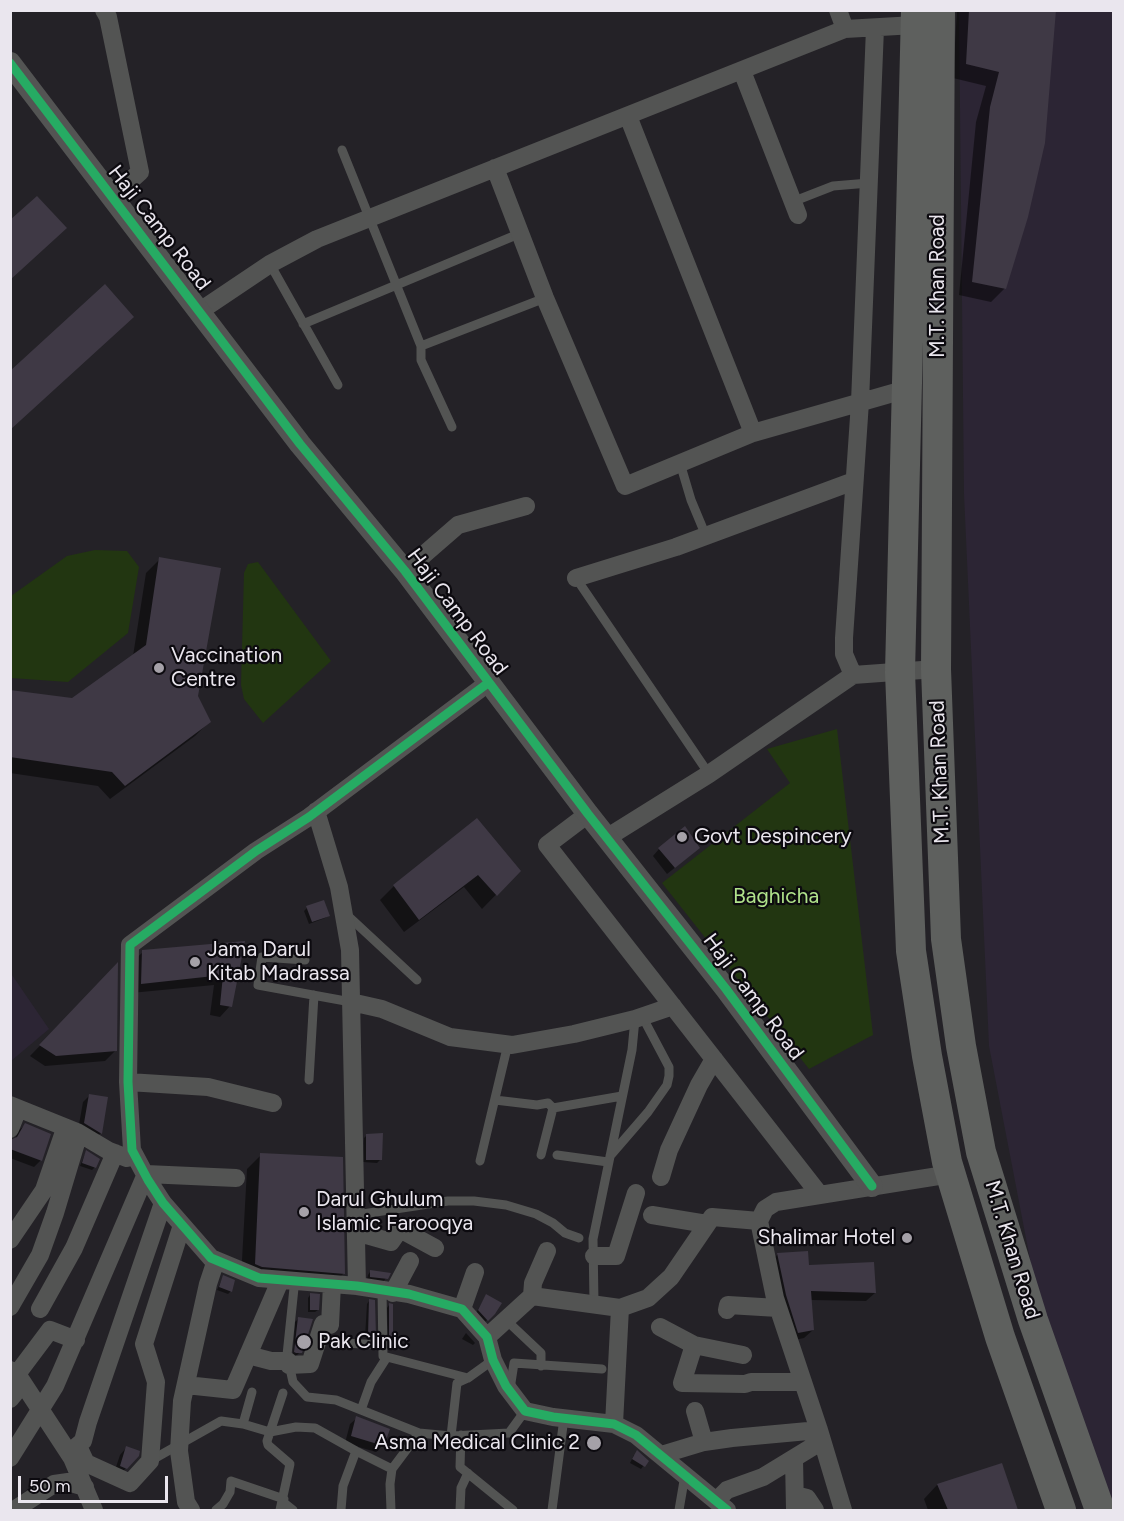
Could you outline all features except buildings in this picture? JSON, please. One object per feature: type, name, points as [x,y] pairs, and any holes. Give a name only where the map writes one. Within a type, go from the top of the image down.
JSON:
[{"type":"highway","name":"M.T. Khan Road","points":[[924,15],[907,389],[900,672],[911,951],[927,1056],[951,1174],[1000,1337],[1061,1510]]},
{"type":"highway","name":"M.T. Khan Road","points":[[924,15],[936,669],[946,939],[961,1046],[981,1152],[1033,1320],[1100,1510]]},
{"type":"street","points":[[104,10],[108,17],[140,172],[112,197]]},
{"type":"street","points":[[838,10],[845,29]]},
{"type":"street","points":[[200,311],[270,264],[317,239],[845,29],[875,28],[924,15]]},
{"type":"street","points":[[853,675],[844,654],[844,638],[860,402],[875,28]]},
{"type":"street","name":"Haji Camp Road","points":[[10,63],[300,444],[405,571],[588,814],[726,989],[872,1186]]},
{"type":"street","points":[[742,71],[795,208]]},
{"type":"street","points":[[628,116],[753,433]]},
{"type":"street","points":[[495,168],[545,298],[625,486],[753,433],[907,389]]},
{"type":"street","points":[[576,578],[706,536],[854,481]]},
{"type":"street","points":[[405,571],[458,525],[526,506]]},
{"type":"street","points":[[608,837],[709,774],[853,675],[936,669]]},
{"type":"street","points":[[488,682],[316,812],[256,851],[130,945],[128,1082],[132,1149],[163,1203],[211,1258],[259,1278],[357,1286],[410,1294],[462,1309],[487,1337],[493,1360],[525,1411],[614,1424],[636,1436],[721,1506],[727,1490],[763,1477],[794,1458],[821,1436]]},
{"type":"street","points":[[316,812],[339,887],[350,950],[357,1286]]},
{"type":"street","points":[[588,814],[547,845],[820,1195]]},
{"type":"street","points":[[351,1002],[382,1009],[450,1037],[508,1044],[574,1034],[639,1018],[673,1006]]},
{"type":"street","points":[[661,1177],[673,1140],[714,1059]]},
{"type":"street","points":[[128,1082],[208,1087],[273,1103]]},
{"type":"street","points":[[10,1129],[14,1107],[72,1131],[143,1168],[236,1178]]},
{"type":"street","points":[[10,1240],[44,1190],[72,1131]]},
{"type":"street","points":[[10,1307],[40,1255],[55,1213],[72,1131]]},
{"type":"street","points":[[40,1309],[74,1248],[115,1154]]},
{"type":"street","points":[[10,1458],[55,1386],[76,1340],[143,1168]]},
{"type":"street","points":[[843,1510],[778,1308],[759,1221],[765,1209],[777,1202],[951,1174]]},
{"type":"street","points":[[594,1256],[616,1256],[636,1193]]},
{"type":"street","points":[[73,1449],[82,1441],[163,1203]]},
{"type":"street","points":[[651,1215],[707,1224]]},
{"type":"street","points":[[532,1296],[620,1308],[648,1298],[671,1277],[712,1217],[759,1221]]},
{"type":"street","points":[[356,1223],[391,1242],[400,1229],[435,1248]]},
{"type":"street","points":[[17,1376],[40,1410],[86,1462],[130,1483],[150,1461],[156,1382],[144,1344],[182,1225]]},
{"type":"street","points":[[487,1337],[532,1296],[533,1283],[547,1251]]},
{"type":"street","points":[[191,1510],[186,1502],[178,1444],[182,1401],[207,1284],[216,1260]]},
{"type":"street","points":[[388,1292],[410,1261]]},
{"type":"street","points":[[462,1309],[475,1272]]},
{"type":"street","points":[[186,1385],[232,1390],[289,1281]]},
{"type":"street","points":[[248,1356],[310,1364],[323,1324],[330,1326],[332,1284]]},
{"type":"street","points":[[727,1310],[728,1305],[778,1308]]},
{"type":"street","points":[[614,1424],[620,1308]]},
{"type":"street","points":[[660,1327],[694,1345],[743,1354]]},
{"type":"street","points":[[10,1399],[17,1376],[50,1330],[76,1340]]},
{"type":"street","points":[[694,1345],[682,1383],[803,1382]]},
{"type":"street","points":[[695,1411],[704,1442]]},
{"type":"street","points":[[660,1455],[704,1442],[732,1438],[821,1436]]},
{"type":"street","points":[[73,1449],[94,1510]]},
{"type":"street","points":[[794,1458],[795,1503],[807,1498],[815,1510]]},
{"type":"street","points":[[14,1510],[54,1484],[68,1482],[85,1487]]},
{"type":"lane","points":[[342,150],[421,346],[421,360],[452,427]]},
{"type":"lane","points":[[795,208],[833,186],[869,183]]},
{"type":"lane","points":[[303,324],[521,233]]},
{"type":"lane","points":[[270,264],[338,385]]},
{"type":"lane","points":[[421,346],[545,298]]},
{"type":"lane","points":[[681,463],[691,500],[706,536]]},
{"type":"lane","points":[[576,578],[709,774]]},
{"type":"lane","points":[[343,912],[417,980]]},
{"type":"lane","points":[[305,960],[262,957],[258,985],[351,1002]]},
{"type":"lane","points":[[309,1080],[314,995]]},
{"type":"lane","points":[[594,1303],[593,1239],[639,1018]]},
{"type":"lane","points":[[608,1160],[648,1112],[667,1085],[669,1076],[669,1067],[639,1018]]},
{"type":"lane","points":[[480,1161],[508,1044]]},
{"type":"lane","points":[[553,1108],[622,1096]]},
{"type":"lane","points":[[495,1100],[537,1106],[548,1103],[553,1108]]},
{"type":"lane","points":[[541,1155],[553,1108]]},
{"type":"lane","points":[[557,1155],[608,1160]]},
{"type":"lane","points":[[356,1223],[448,1201],[474,1201],[506,1205],[536,1214],[566,1233],[579,1238]]},
{"type":"lane","points":[[289,1281],[294,1288],[289,1363],[292,1382],[307,1397],[336,1400],[419,1433],[456,1436],[509,1433],[525,1411]]},
{"type":"lane","points":[[388,1292],[383,1356],[468,1378]]},
{"type":"lane","points":[[506,1320],[541,1353],[541,1366]]},
{"type":"lane","points":[[344,1343],[383,1345]]},
{"type":"lane","points":[[361,1410],[371,1382],[387,1357]]},
{"type":"lane","points":[[493,1360],[457,1383],[456,1436],[460,1467],[513,1510]]},
{"type":"lane","points":[[510,1390],[514,1363],[602,1369]]},
{"type":"lane","points":[[243,1424],[252,1392]]},
{"type":"lane","points":[[282,1504],[290,1464],[268,1445],[267,1441],[284,1393]]},
{"type":"lane","points":[[554,1509],[564,1418]]},
{"type":"lane","points":[[150,1461],[221,1421],[243,1424],[270,1432],[296,1427],[315,1428],[392,1469]]},
{"type":"lane","points":[[391,1510],[392,1469],[419,1433]]},
{"type":"lane","points":[[341,1510],[343,1486],[356,1451]]},
{"type":"lane","points":[[460,1510],[461,1488],[468,1473]]},
{"type":"lane","points":[[679,1510],[685,1475]]},
{"type":"lane","points":[[216,1510],[223,1504],[230,1492],[231,1481],[293,1510]]},
{"type":"shaded area","points":[[959,11],[1113,11],[1113,1510],[1056,1394],[989,1046],[964,494]]},
{"type":"shaded area","points":[[10,972],[49,1029],[11,1061],[10,1061]]},
{"type":"green space","points":[[95,550],[127,551],[139,567],[128,633],[68,682],[11,678],[11,596],[67,556]]},
{"type":"green space","points":[[258,562],[331,661],[263,723],[244,699],[241,685],[244,573],[248,564]]},
{"type":"green space","name":"Baghicha","points":[[837,729],[873,1035],[809,1069],[662,883],[790,783],[767,749]]},
{"type":"cycle path","points":[[10,63],[300,444],[405,571],[588,814],[726,989],[872,1186]]},
{"type":"cycle path","points":[[488,683],[309,817],[256,851],[130,945],[128,1082],[132,1150],[163,1203],[211,1258],[259,1278],[357,1286],[409,1294],[462,1309],[487,1337],[493,1360],[506,1386],[525,1411],[553,1417],[614,1424],[636,1435],[727,1510]]},
{"type":"place","name":"Vaccination Centre","points":[[159,668]]},
{"type":"place","name":"Govt Despincery","points":[[682,837]]},
{"type":"place","name":"Jama Darul Kitab Madrassa","points":[[195,962]]},
{"type":"place","name":"Darul Ghulum Islamic Farooqya","points":[[304,1212]]},
{"type":"place","name":"Shalimar Hotel","points":[[907,1238]]},
{"type":"place","name":"Pak Clinic","points":[[304,1342]]},
{"type":"place","name":"Asma Medical Clinic 2","points":[[594,1443]]}]
